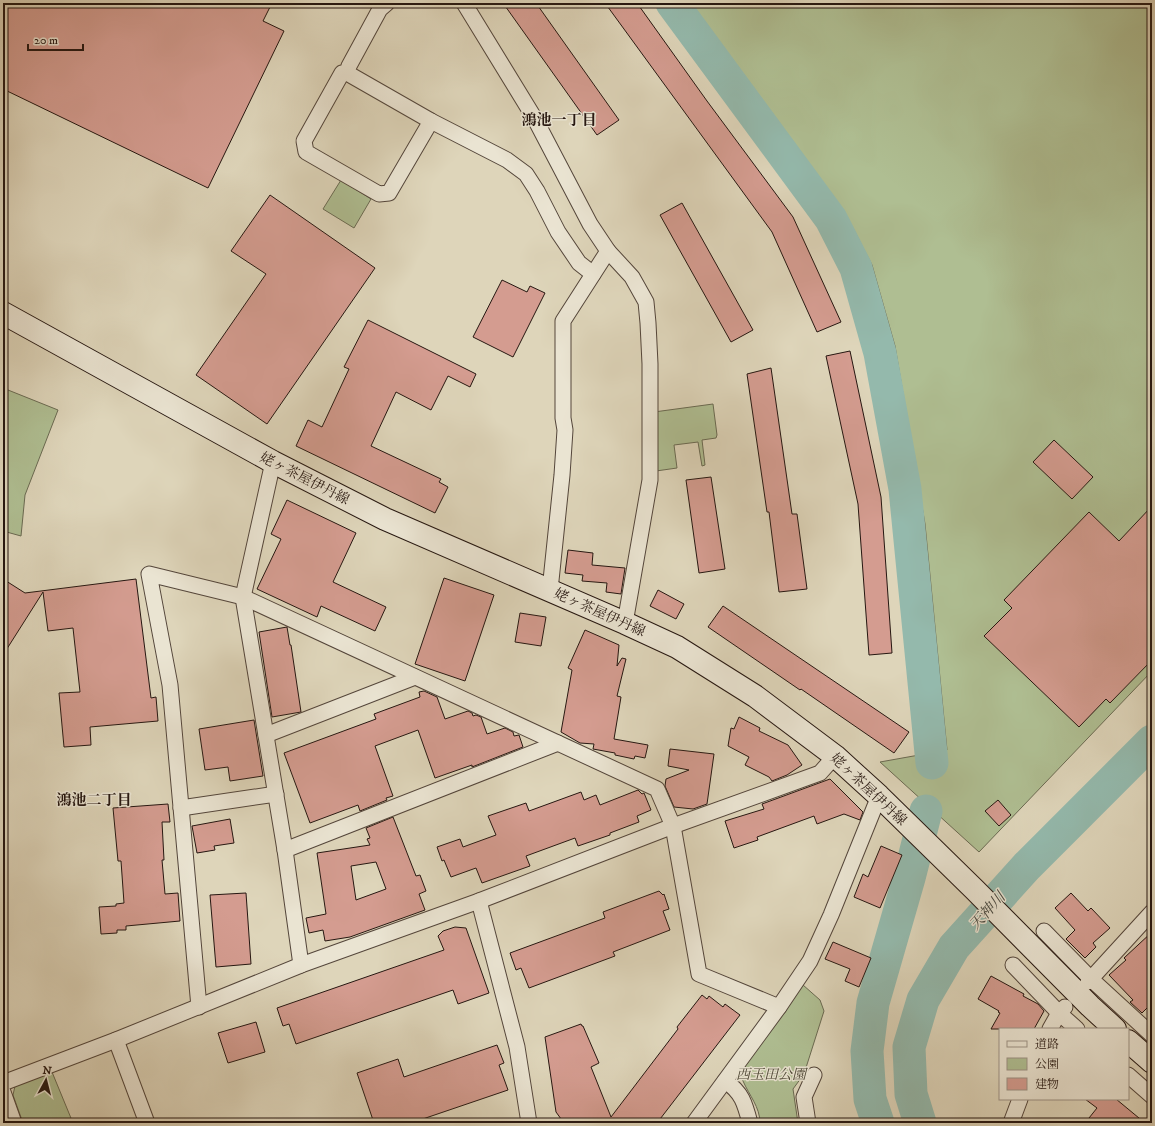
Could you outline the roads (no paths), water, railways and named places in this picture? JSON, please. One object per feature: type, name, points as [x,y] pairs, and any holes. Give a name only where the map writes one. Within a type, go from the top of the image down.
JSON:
[{"type":"main road","name":"姥ヶ茶屋伊丹線","points":[[3,313],[273,462],[385,519],[550,590],[676,647],[755,696],[835,756],[879,796],[1114,1028]]},
{"type":"main road","points":[[1129,1042],[1152,1062]]},
{"type":"street","points":[[347,72],[380,9],[388,3]]},
{"type":"street","points":[[464,3],[535,120],[590,224],[608,251],[632,277],[646,302],[650,364],[650,480],[625,623]]},
{"type":"street","points":[[431,121],[389,193],[379,194],[306,152],[304,141],[342,73],[347,72],[431,121],[507,160],[526,174],[562,238],[579,263],[593,274]]},
{"type":"street","points":[[550,590],[565,430],[563,418],[563,321],[608,251]]},
{"type":"street","points":[[273,462],[243,597],[285,850],[301,965]]},
{"type":"street","points":[[199,1007],[170,685],[149,574],[243,597],[657,789],[673,826],[699,974],[779,1007]]},
{"type":"street","points":[[266,735],[415,677]]},
{"type":"street","points":[[285,850],[465,781],[558,743]]},
{"type":"street","points":[[3,1083],[116,1040],[301,965],[479,901],[673,826],[820,773],[835,756]]},
{"type":"street","points":[[181,808],[276,794]]},
{"type":"street","points":[[694,1123],[779,1007],[810,961],[831,915],[879,796]]},
{"type":"street","points":[[479,901],[517,1047],[529,1123]]},
{"type":"street","points":[[1089,981],[1152,912]]},
{"type":"street","points":[[1044,931],[1089,981],[1152,1035]]},
{"type":"street","points":[[1013,964],[1062,1010],[1076,1028]]},
{"type":"street","points":[[1051,1028],[1062,1010]]},
{"type":"street","points":[[116,1040],[147,1123]]},
{"type":"street","points":[[808,1123],[804,1097],[814,1075]]},
{"type":"street","points":[[1129,1077],[1152,1096]]},
{"type":"street","points":[[726,1080],[736,1088],[746,1109],[750,1123]]},
{"type":"street","points":[[3,1092],[14,1123]]},
{"type":"street","points":[[1011,1123],[1020,1100]]},
{"type":"waterway","points":[[672,3],[831,219],[856,268],[880,353],[905,489],[932,763]]},
{"type":"waterway","name":"天神川","points":[[920,1123],[911,1094],[909,1047],[923,1000],[954,947],[1027,866],[1152,741]]},
{"type":"waterway","points":[[878,1123],[870,1099],[867,1051],[873,1003],[909,878],[926,811]]},
{"type":"district","name":"鴻池一丁目","points":[[559,120]]},
{"type":"district","name":"鴻池二丁目","points":[[94,800]]},
{"type":"park label","name":"西玉田公園","points":[[771,1074]]}]
